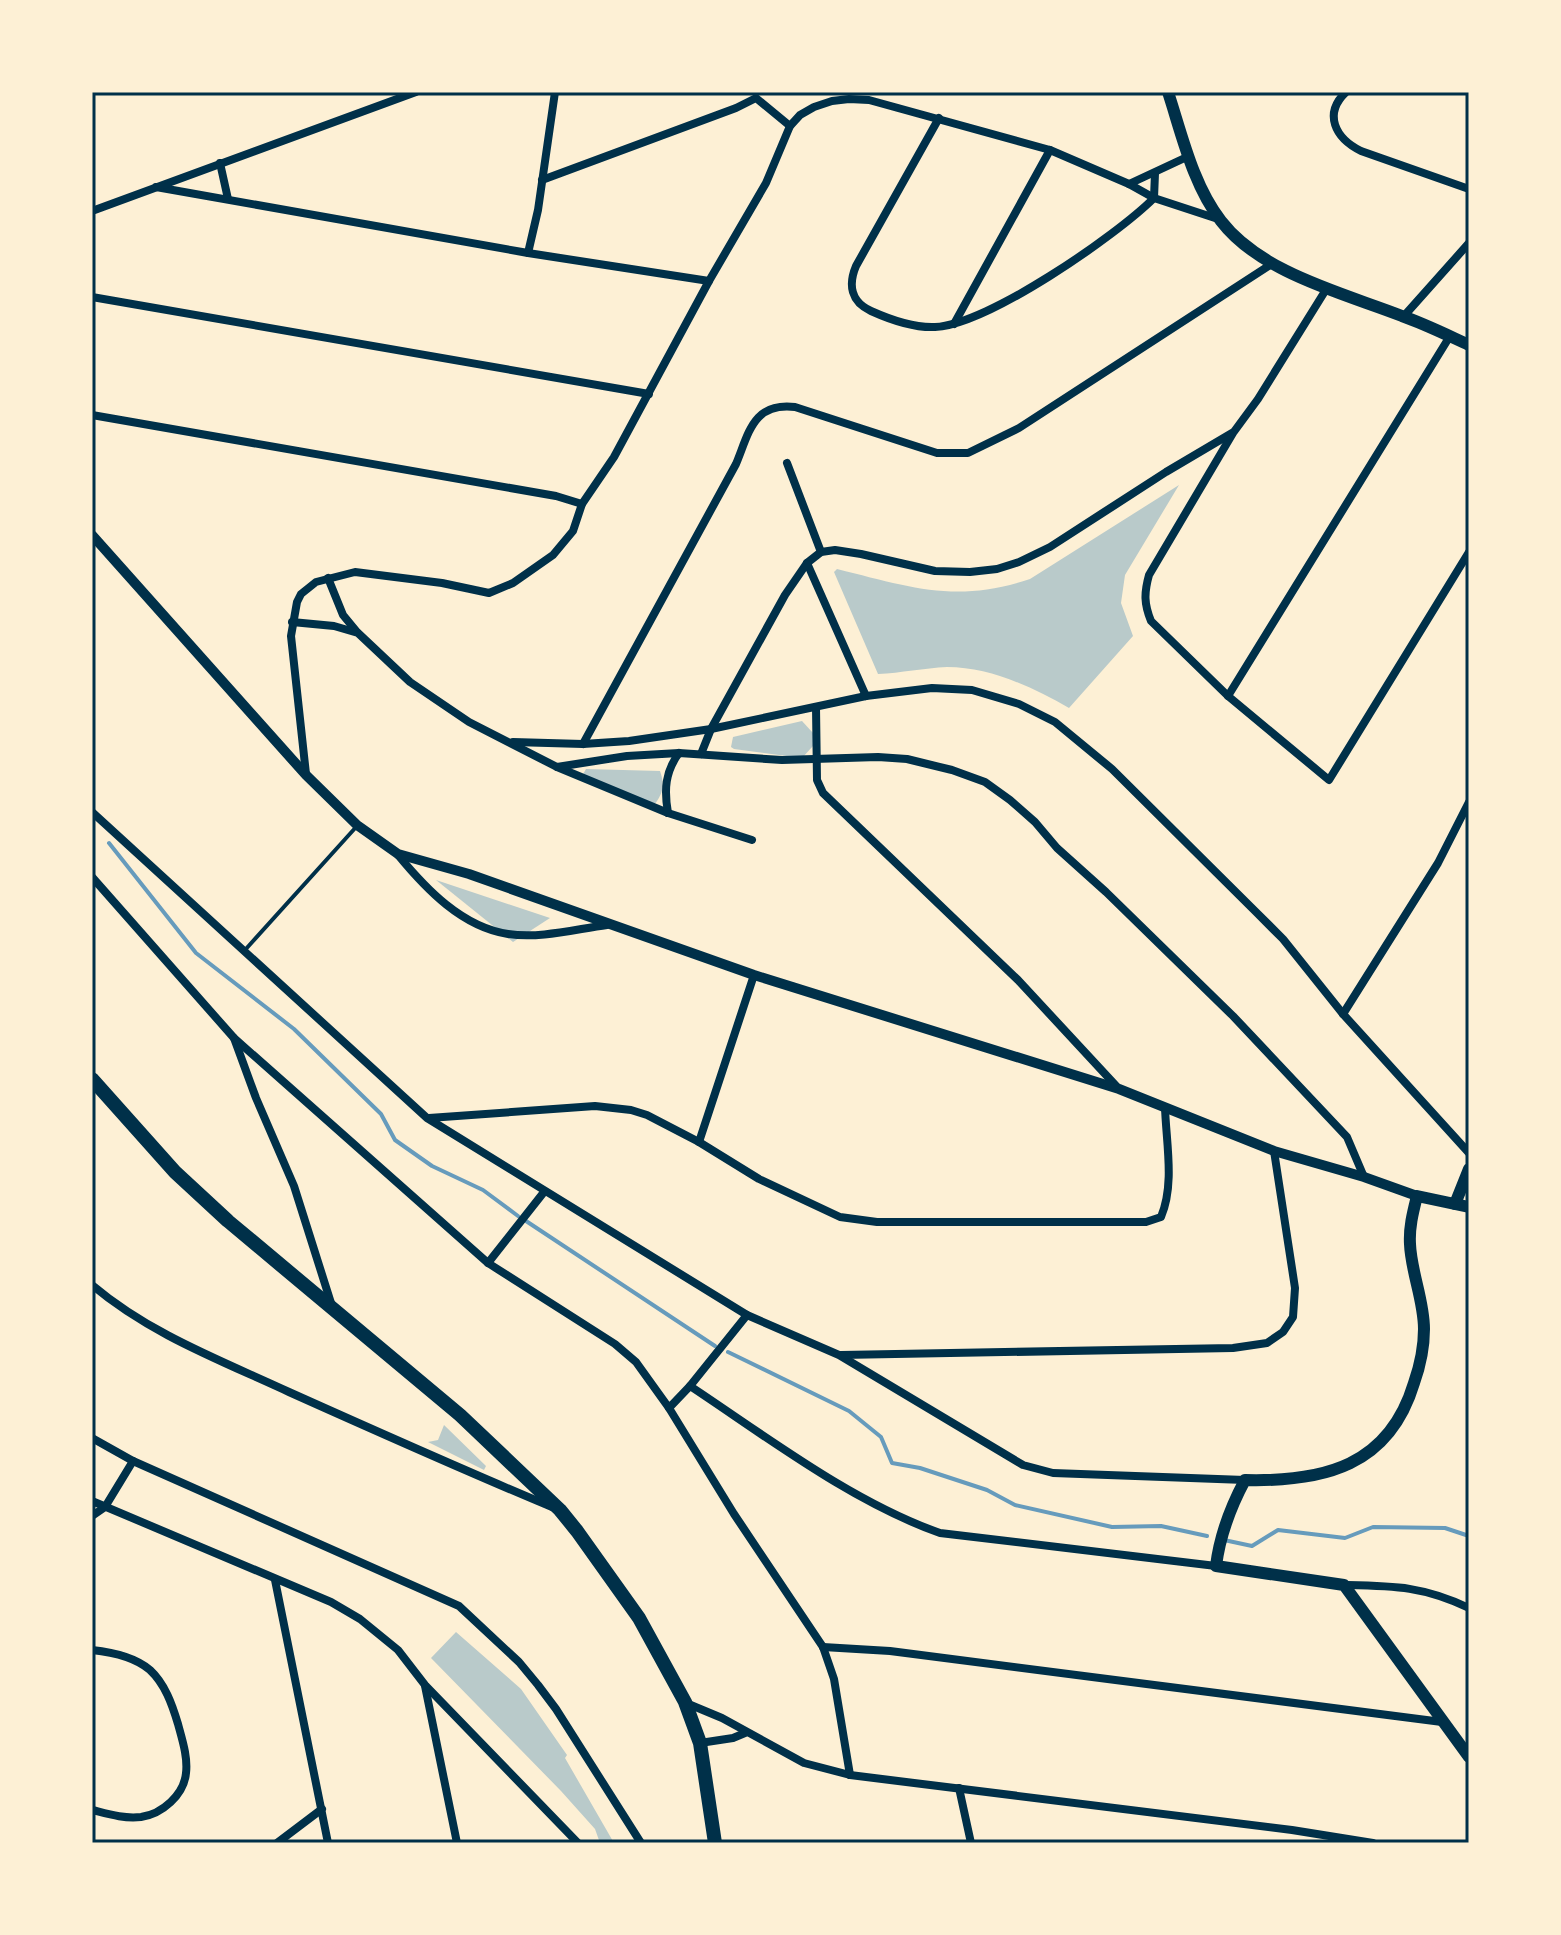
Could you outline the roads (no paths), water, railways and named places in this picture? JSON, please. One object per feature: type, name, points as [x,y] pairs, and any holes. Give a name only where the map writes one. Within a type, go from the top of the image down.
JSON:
[{"type":"main road","points":[[1168,92],[1189,156],[1209,203],[1220,220],[1250,249],[1327,288],[1404,316],[1469,345]]},
{"type":"main road","points":[[92,1079],[175,1172],[228,1221],[460,1415],[560,1510],[632,1607],[685,1702],[700,1743],[715,1843]]},
{"type":"main road","points":[[1455,1204],[1469,1169]]},
{"type":"main road","points":[[1469,1207],[1417,1196],[1410,1246],[1421,1305],[1423,1341],[1409,1401],[1393,1427],[1367,1456],[1346,1467],[1318,1476],[1278,1481],[1245,1480],[1229,1511],[1219,1541],[1216,1566],[1344,1585],[1469,1757]]},
{"type":"street","points":[[92,211],[416,92]]},
{"type":"street","points":[[528,253],[555,92]]},
{"type":"street","points":[[1346,92],[1336,102],[1334,112],[1335,123],[1347,144],[1469,189]]},
{"type":"street","points":[[542,180],[736,108],[755,95],[790,126]]},
{"type":"street","points":[[306,775],[292,651],[292,622],[301,594],[316,582],[346,573],[366,572],[489,593],[513,583],[553,555],[573,531],[582,504],[614,457],[766,183],[790,126],[800,115],[814,107],[849,99],[869,100],[1050,150],[1154,198],[1220,220]]},
{"type":"street","points":[[939,118],[856,266],[851,285],[857,302],[863,308],[899,323],[935,327],[954,324],[993,309],[1062,267],[1141,211],[1154,198],[1155,173]]},
{"type":"street","points":[[954,324],[1050,150]]},
{"type":"street","points":[[1129,184],[1189,156]]},
{"type":"street","points":[[220,163],[228,199]]},
{"type":"street","points":[[156,187],[528,253],[709,281]]},
{"type":"street","points":[[1404,316],[1469,243]]},
{"type":"street","points":[[583,744],[761,413],[777,406],[795,407],[937,453],[968,453],[1019,428],[1273,263]]},
{"type":"street","points":[[1327,288],[1258,399],[1233,433],[1149,575],[1145,607],[1151,621],[1228,696],[1329,780],[1469,552]]},
{"type":"street","points":[[92,297],[649,394]]},
{"type":"street","points":[[1228,696],[1450,336]]},
{"type":"street","points":[[92,415],[501,485],[582,504]]},
{"type":"street","points":[[701,754],[711,729],[785,595],[807,563],[821,552],[835,550],[861,554],[935,571],[997,569],[1050,547],[1233,433]]},
{"type":"street","points":[[787,463],[821,552]]},
{"type":"street","points":[[92,535],[306,775],[357,825],[398,854],[435,895],[481,927],[508,934],[532,935],[608,924]]},
{"type":"street","points":[[807,563],[866,696]]},
{"type":"street","points":[[328,578],[343,615],[358,633],[388,663],[435,701],[557,767],[668,813],[752,840]]},
{"type":"street","points":[[292,622],[334,626],[358,633]]},
{"type":"street","points":[[513,742],[583,744],[711,729],[866,696],[932,688],[972,690],[1019,704],[1055,722],[1112,769],[1283,939],[1343,1014],[1469,1153]]},
{"type":"street","points":[[816,707],[817,780],[823,793],[1018,980],[1119,1089]]},
{"type":"street","points":[[557,767],[627,756],[679,753],[782,760],[842,756],[907,759],[985,782],[1035,822],[1057,848],[1233,1016],[1347,1137],[1364,1177]]},
{"type":"street","points":[[668,813],[666,782],[679,753]]},
{"type":"street","points":[[1343,1014],[1438,863],[1469,802]]},
{"type":"street","points":[[92,812],[427,1118],[747,1315],[839,1355],[1023,1465],[1053,1473],[1245,1480]]},
{"type":"street","points":[[398,854],[469,874],[754,975],[1119,1089],[1274,1151],[1417,1196]]},
{"type":"street","points":[[92,877],[234,1038],[488,1263],[615,1344],[636,1362],[823,1647],[834,1679],[850,1775]]},
{"type":"street","points":[[699,1142],[754,975]]},
{"type":"street","points":[[234,1038],[294,1186],[332,1307]]},
{"type":"street","points":[[427,1118],[614,1107],[647,1115],[759,1179],[840,1217],[877,1222],[1146,1222],[1161,1217],[1166,1204],[1165,1107]]},
{"type":"street","points":[[839,1355],[1233,1348],[1267,1343],[1283,1332],[1293,1317],[1295,1288],[1274,1151]]},
{"type":"street","points":[[488,1263],[544,1192]]},
{"type":"street","points":[[92,1285],[130,1315],[181,1343],[456,1468],[560,1510]]},
{"type":"street","points":[[669,1408],[747,1315]]},
{"type":"street","points":[[690,1386],[862,1496],[904,1520],[940,1533],[1216,1566]]},
{"type":"street","points":[[92,1438],[133,1461],[459,1606],[519,1662],[538,1685],[641,1843]]},
{"type":"street","points":[[92,1516],[105,1507],[133,1461]]},
{"type":"street","points":[[92,1501],[331,1602],[360,1619],[398,1650],[425,1685],[578,1843]]},
{"type":"street","points":[[275,1580],[328,1843]]},
{"type":"street","points":[[1344,1585],[1421,1589],[1469,1608]]},
{"type":"street","points":[[823,1647],[890,1651],[1442,1722]]},
{"type":"street","points":[[92,1650],[131,1659],[149,1669],[162,1684],[183,1740],[186,1773],[181,1789],[170,1803],[157,1812],[142,1817],[122,1817],[92,1810]]},
{"type":"street","points":[[425,1685],[457,1843]]},
{"type":"street","points":[[685,1702],[722,1718],[804,1763],[850,1775],[1373,1843]]},
{"type":"street","points":[[700,1743],[745,1733]]},
{"type":"street","points":[[959,1788],[971,1843]]},
{"type":"street","points":[[277,1843],[322,1809]]},
{"type":"lane","points":[[243,951],[357,825]]},
{"type":"waterway","points":[[109,843],[196,953],[294,1029],[381,1114],[395,1140],[432,1166],[483,1190],[518,1216]]},
{"type":"waterway","points":[[526,1221],[715,1346]]},
{"type":"waterway","points":[[728,1352],[849,1411],[881,1437],[892,1463],[920,1468],[987,1490],[1015,1505],[1112,1527],[1161,1526],[1207,1536]]},
{"type":"waterway","points":[[1224,1540],[1252,1546],[1278,1530],[1345,1538],[1373,1527],[1445,1528],[1469,1536]]}]
